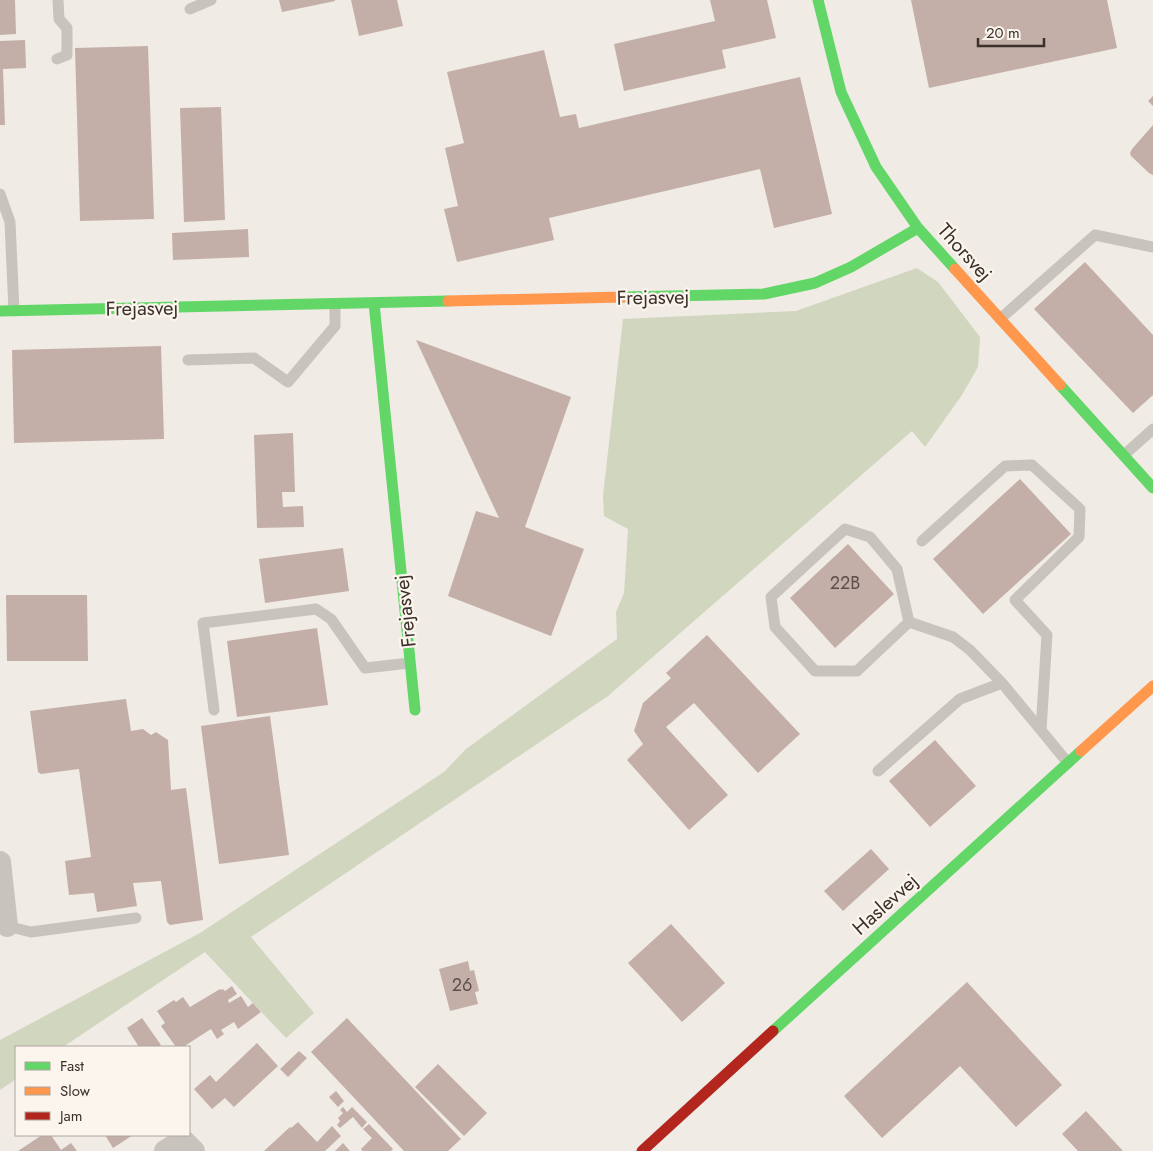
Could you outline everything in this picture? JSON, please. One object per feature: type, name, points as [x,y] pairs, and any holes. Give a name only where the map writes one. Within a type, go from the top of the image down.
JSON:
[{"type":"street","name":"Thorsvej","points":[[818,0],[841,92],[876,167],[918,228],[1153,488]]},
{"type":"street","name":"Frejasvej","points":[[0,311],[764,294],[815,283],[842,271],[918,228]]},
{"type":"street","name":"Frejasvej","points":[[374,303],[415,710]]},
{"type":"street","name":"Haslevvej","points":[[642,1151],[1153,686]]},
{"type":"street","points":[[0,862],[3,928]]},
{"type":"street","points":[[165,1151],[183,1140],[194,1151]]},
{"type":"lane","points":[[57,59],[67,55],[67,28],[59,19],[58,0]]},
{"type":"lane","points":[[190,9],[212,0]]},
{"type":"lane","points":[[0,194],[10,222],[14,311]]},
{"type":"lane","points":[[1000,319],[1095,235],[1153,247]]},
{"type":"lane","points":[[188,360],[254,358],[288,382],[335,326],[335,304]]},
{"type":"lane","points":[[1124,455],[1153,429]]},
{"type":"lane","points":[[922,541],[1005,466],[1032,465],[1080,509],[1079,537],[1015,600],[1047,635],[1041,730]]},
{"type":"lane","points":[[844,529],[870,537],[897,569],[909,622],[857,671],[815,671],[775,627],[771,597],[844,529]]},
{"type":"lane","points":[[214,710],[203,623],[316,609],[331,619],[365,668],[410,663]]},
{"type":"lane","points":[[909,622],[953,638],[970,650],[1002,683],[1068,763]]},
{"type":"lane","points":[[878,771],[960,699],[1002,683]]},
{"type":"lane","points":[[3,928],[31,932],[136,918]]},
{"type":"green space","points":[[917,268],[938,282],[980,337],[978,367],[962,395],[925,447],[912,431],[608,696],[251,937],[314,1013],[286,1038],[205,952],[64,1046],[15,1046],[15,1080],[0,1090],[0,1040],[200,933],[444,772],[466,749],[617,639],[616,612],[624,593],[628,529],[604,516],[603,496],[623,319],[796,311]]},
{"type":"building","points":[[0,0],[15,0],[16,34],[0,35]]},
{"type":"building","points":[[279,0],[335,0],[335,1],[282,12]]},
{"type":"building","points":[[351,0],[397,0],[403,26],[359,36]]},
{"type":"building","points":[[710,0],[767,0],[776,38],[722,50],[726,68],[624,91],[614,44],[715,21]]},
{"type":"building","points":[[911,0],[1107,0],[1117,48],[929,88]]},
{"type":"building","points":[[25,40],[26,68],[3,69],[5,125],[0,125],[0,41]]},
{"type":"building","points":[[148,46],[154,219],[80,221],[75,48]]},
{"type":"building","points":[[544,50],[560,117],[576,114],[579,128],[800,77],[832,214],[774,228],[760,169],[549,218],[554,240],[457,262],[444,209],[458,206],[445,148],[464,143],[447,72]]},
{"type":"building","points":[[1153,96],[1153,106],[1148,101]]},
{"type":"building","points":[[221,107],[225,220],[184,222],[180,108]]},
{"type":"building","points":[[1153,125],[1153,175],[1130,153]]},
{"type":"building","points":[[248,229],[249,257],[173,260],[172,233]]},
{"type":"building","points":[[1085,262],[1153,335],[1153,395],[1133,413],[1034,309]]},
{"type":"building","points":[[416,340],[571,397],[525,527],[584,549],[551,636],[448,596],[476,511],[499,518]]},
{"type":"building","points":[[161,346],[164,439],[14,443],[12,350]]},
{"type":"building","points":[[293,433],[295,492],[282,492],[283,507],[303,506],[304,527],[257,528],[254,435]]},
{"type":"building","points":[[1020,479],[1071,534],[983,614],[933,559]]},
{"type":"building","points":[[848,544],[894,594],[835,648],[790,598]]},
{"type":"building","points":[[343,548],[349,591],[265,603],[259,559]]},
{"type":"building","points":[[6,595],[87,595],[88,661],[7,661]]},
{"type":"building","points":[[317,628],[328,705],[237,717],[227,641]]},
{"type":"building","points":[[707,635],[800,734],[758,773],[694,703],[666,727],[728,795],[689,830],[627,760],[643,744],[634,731],[643,703],[671,678],[666,673]]},
{"type":"building","points":[[126,699],[131,731],[143,729],[151,735],[156,732],[168,740],[171,790],[186,788],[203,920],[170,925],[167,922],[161,881],[133,883],[137,906],[97,912],[94,893],[69,895],[65,861],[91,857],[79,769],[41,774],[38,772],[30,711]]},
{"type":"building","points":[[270,716],[289,855],[219,864],[201,726]]},
{"type":"building","points":[[935,740],[976,786],[930,827],[889,781]]},
{"type":"building","points":[[871,849],[889,869],[843,911],[824,891]]},
{"type":"building","points":[[671,924],[725,983],[682,1022],[628,963]]},
{"type":"building","points":[[468,961],[470,971],[474,970],[479,991],[475,992],[478,1004],[450,1011],[439,969]]},
{"type":"building","points":[[967,982],[1062,1085],[1016,1127],[960,1066],[882,1138],[844,1096]]},
{"type":"building","points":[[232,986],[237,994],[228,1000],[229,1003],[241,996],[248,1007],[253,1003],[261,1012],[238,1029],[234,1022],[221,1030],[224,1034],[217,1039],[211,1029],[185,1046],[175,1046],[161,1026],[165,1023],[157,1011],[174,1000],[176,1002],[183,997],[190,1007],[220,989],[225,991]]},
{"type":"building","points":[[142,1018],[161,1045],[138,1046],[127,1028]]},
{"type":"building","points":[[347,1018],[461,1139],[448,1151],[404,1151],[311,1052]]},
{"type":"building","points":[[257,1043],[278,1066],[234,1107],[225,1098],[212,1109],[194,1089],[210,1075],[216,1082]]},
{"type":"building","points":[[299,1051],[307,1058],[288,1077],[280,1069]]},
{"type":"building","points":[[438,1064],[487,1113],[464,1136],[415,1087]]},
{"type":"building","points":[[336,1091],[344,1101],[338,1107],[329,1097]]},
{"type":"building","points":[[343,1107],[347,1112],[352,1107],[367,1122],[362,1128],[353,1117],[340,1128],[337,1125],[340,1121],[338,1118],[343,1113],[340,1110]]},
{"type":"building","points":[[1086,1111],[1123,1151],[1078,1151],[1062,1134]]},
{"type":"building","points":[[298,1122],[317,1142],[332,1126],[341,1136],[325,1151],[264,1151]]},
{"type":"building","points":[[369,1124],[393,1149],[391,1151],[362,1151],[361,1149],[372,1138],[363,1129]]},
{"type":"building","points":[[40,1136],[52,1136],[61,1150],[71,1143],[77,1151],[18,1151]]},
{"type":"building","points":[[106,1136],[131,1136],[113,1148]]},
{"type":"building","points":[[343,1143],[350,1151],[335,1151]]},
{"type":"traffic: fast","points":[[818,0],[841,92],[876,167],[918,228],[955,269]]},
{"type":"traffic: fast","points":[[623,297],[764,294],[815,283],[851,267],[918,228]]},
{"type":"traffic: fast","points":[[0,311],[448,301]]},
{"type":"traffic: fast","points":[[374,303],[415,710]]},
{"type":"traffic: fast","points":[[1060,385],[1153,488]]},
{"type":"traffic: fast","points":[[773,1031],[1081,751]]},
{"type":"traffic: slow","points":[[955,269],[1060,385]]},
{"type":"traffic: slow","points":[[448,301],[623,297]]},
{"type":"traffic: slow","points":[[1081,751],[1153,686]]},
{"type":"traffic: jam","points":[[642,1151],[773,1031]]}]
